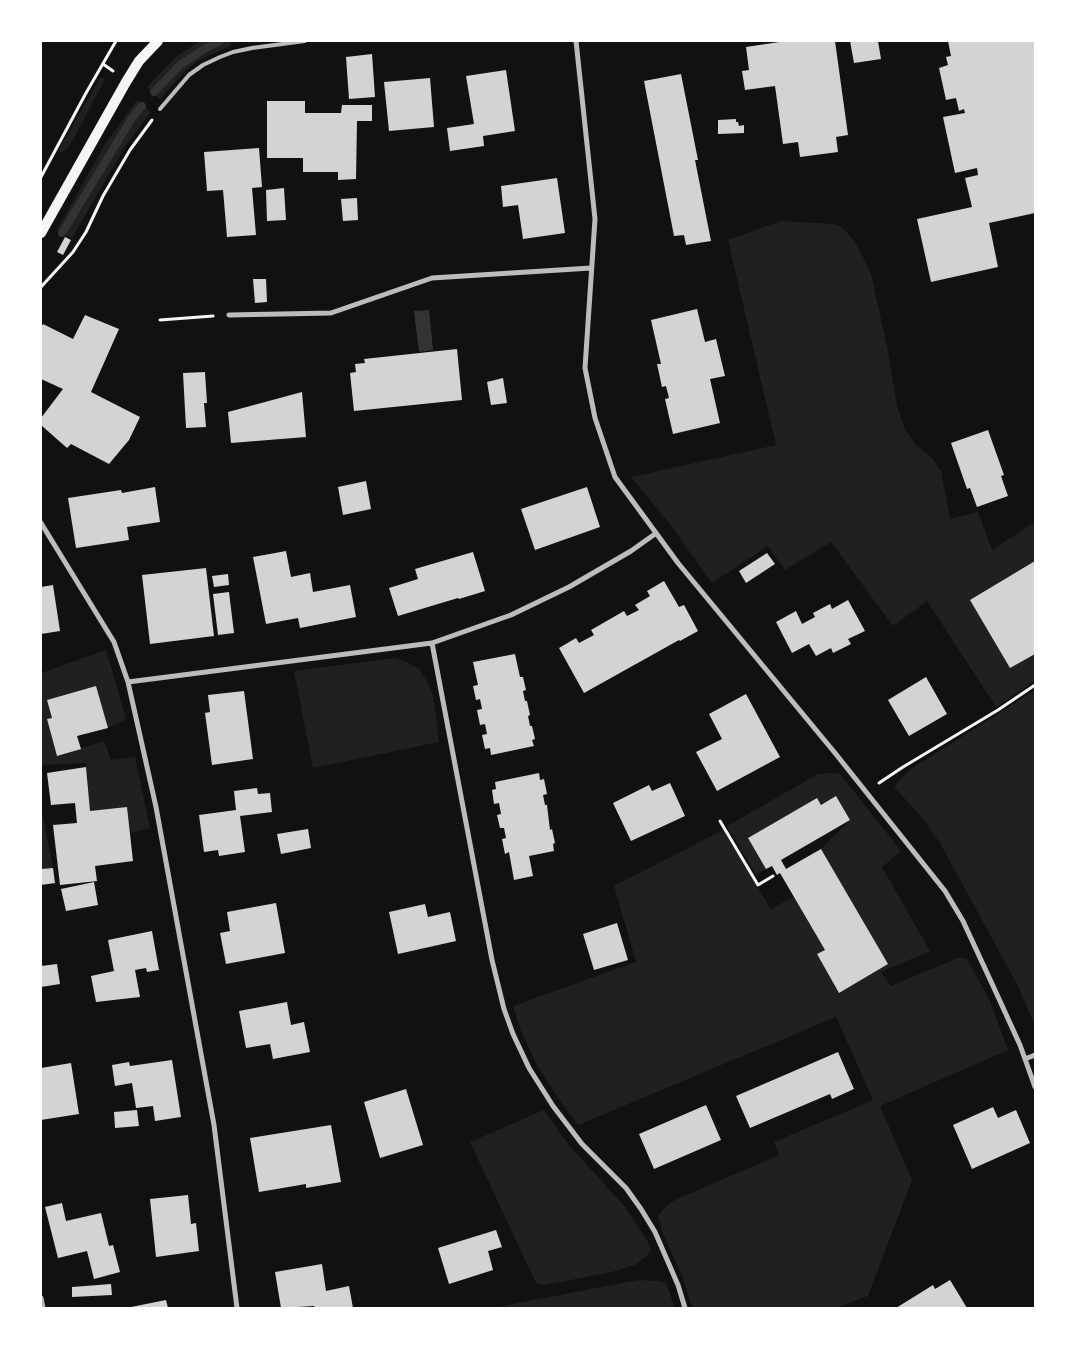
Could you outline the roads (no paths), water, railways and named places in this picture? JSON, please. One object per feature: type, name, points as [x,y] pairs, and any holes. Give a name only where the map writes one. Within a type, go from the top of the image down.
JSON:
[{"type":"main road","points":[[41,234],[126,82],[139,61],[158,41]]},
{"type":"street","points":[[576,41],[595,219],[585,368],[595,418],[615,477],[678,564],[836,753],[945,891],[963,921],[1025,1059],[1035,1087]]},
{"type":"street","points":[[229,315],[330,313],[432,278],[591,268]]},
{"type":"street","points":[[41,523],[114,642],[128,682],[156,807],[214,1125],[237,1308]]},
{"type":"street","points":[[128,682],[432,643],[511,615],[569,587],[631,551],[655,534]]},
{"type":"street","points":[[432,643],[492,960],[504,1009],[513,1034],[529,1068],[552,1106],[582,1144],[626,1188],[641,1209],[655,1232],[678,1285],[685,1308]]},
{"type":"street","points":[[1025,1059],[1035,1055]]},
{"type":"street","points":[[41,1298],[44,1308]]},
{"type":"lane","points":[[160,109],[189,75],[203,65],[220,57],[252,48],[305,41]]},
{"type":"waterway","points":[[154,92],[180,65],[220,41]]},
{"type":"waterway","points":[[62,233],[132,118],[142,106]]}]
